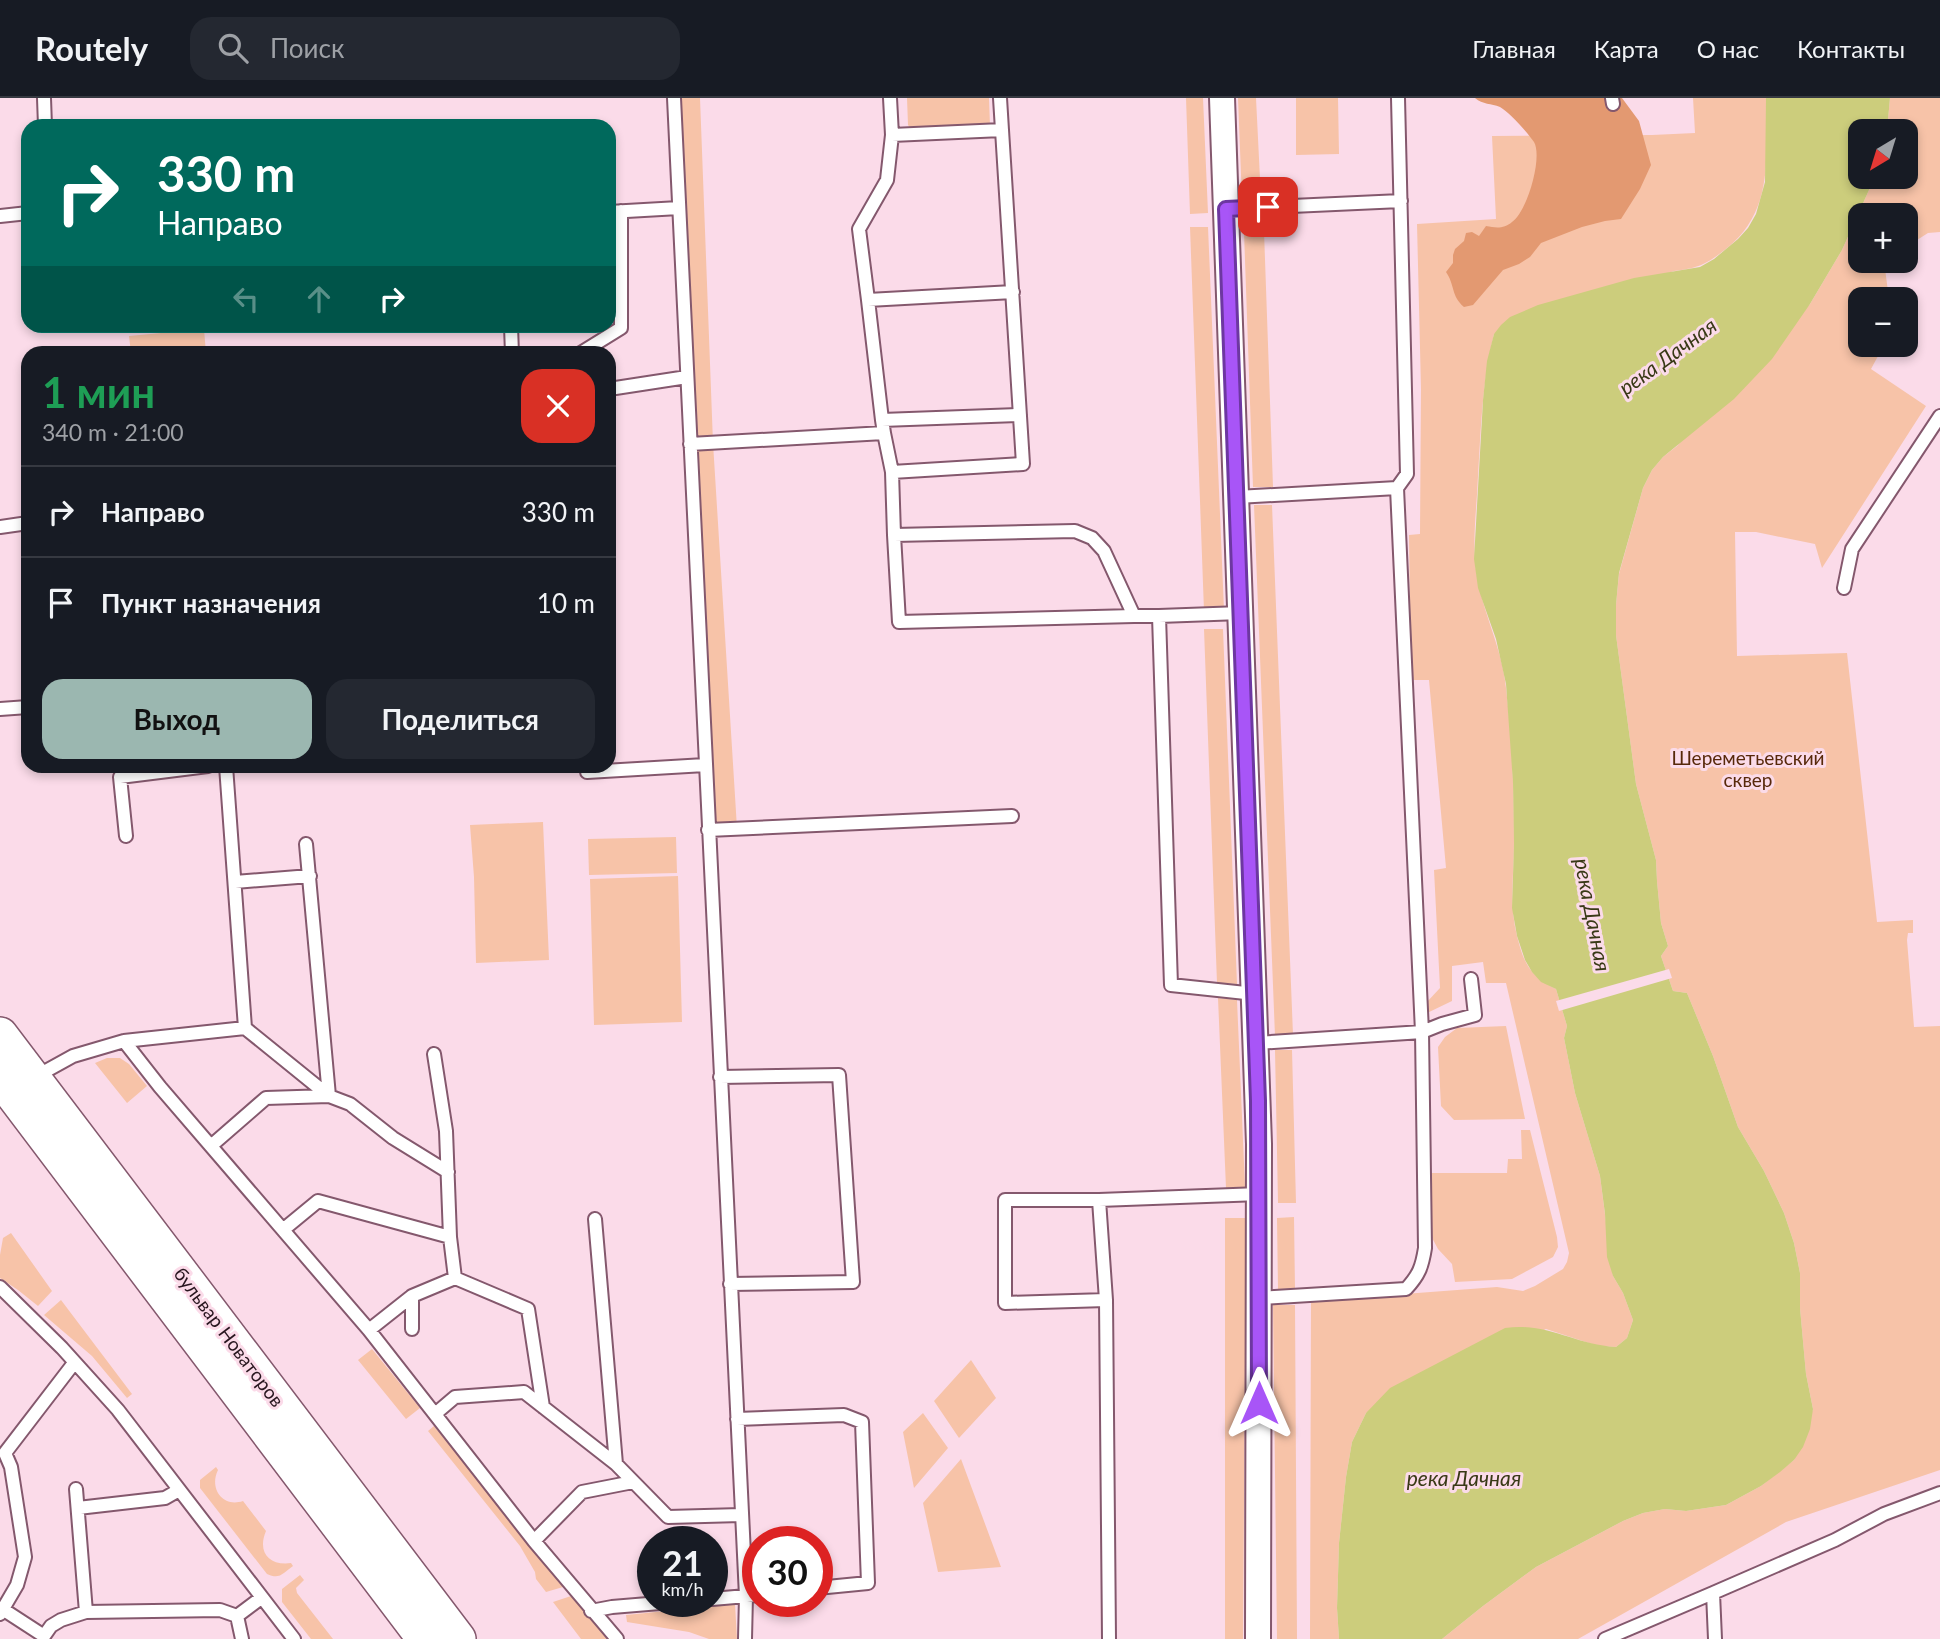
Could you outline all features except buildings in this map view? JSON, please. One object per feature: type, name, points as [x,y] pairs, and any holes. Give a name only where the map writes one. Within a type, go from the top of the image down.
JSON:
[{"type":"street","points":[[1222,98],[1260,1194],[1258,1639]]},
{"type":"street","name":"бульвар Новаторов","points":[[0,1035],[17,1077],[425,1639]]},
{"type":"street","name":"бульвар Новаторов","points":[[17,1077],[458,1639]]},
{"type":"lane","points":[[44,98],[45,119]]},
{"type":"lane","points":[[674,98],[742,1526]]},
{"type":"lane","points":[[890,98],[892,135],[887,180],[859,229],[882,420],[891,472],[899,622],[1241,613]]},
{"type":"lane","points":[[891,472],[1023,464],[1000,98]]},
{"type":"lane","points":[[1260,1298],[1406,1289],[1422,1267],[1425,1248],[1422,1032],[1397,488],[1407,474],[1398,98]]},
{"type":"lane","points":[[892,135],[1002,130]]},
{"type":"lane","points":[[1226,209],[1401,201]]},
{"type":"lane","points":[[616,211],[679,208]]},
{"type":"lane","points":[[0,216],[21,214]]},
{"type":"lane","points":[[616,230],[621,328],[616,331]]},
{"type":"lane","points":[[868,300],[1013,292]]},
{"type":"lane","points":[[592,346],[613,333]]},
{"type":"lane","points":[[616,388],[687,377]]},
{"type":"lane","points":[[882,420],[1020,415]]},
{"type":"lane","points":[[1844,588],[1852,549],[1940,416]]},
{"type":"lane","points":[[690,444],[884,433]]},
{"type":"lane","points":[[1237,497],[1397,488]]},
{"type":"lane","points":[[0,527],[21,524]]},
{"type":"lane","points":[[894,535],[1075,531],[1092,538],[1104,551],[1134,616]]},
{"type":"lane","points":[[1159,616],[1171,985],[1255,994]]},
{"type":"lane","points":[[0,709],[21,708]]},
{"type":"lane","points":[[616,770],[705,765]]},
{"type":"lane","points":[[127,836],[120,777],[152,773]]},
{"type":"lane","points":[[227,773],[245,1028]]},
{"type":"lane","points":[[708,830],[1012,816]]},
{"type":"lane","points":[[306,844],[329,1096]]},
{"type":"lane","points":[[235,882],[310,876]]},
{"type":"lane","points":[[1256,1043],[1422,1032],[1475,1015],[1471,979]]},
{"type":"lane","points":[[17,1077],[124,1041],[245,1028],[329,1096],[350,1104],[393,1138],[448,1172]]},
{"type":"lane","points":[[124,1041],[160,1087],[369,1330],[534,1541],[617,1639]]},
{"type":"lane","points":[[435,1054],[446,1131],[450,1237],[455,1278]]},
{"type":"lane","points":[[720,1077],[839,1075],[853,1282],[730,1284]]},
{"type":"lane","points":[[212,1145],[266,1098],[329,1096]]},
{"type":"lane","points":[[1106,1300],[1004,1303],[1005,1200],[1099,1200],[1260,1194]]},
{"type":"lane","points":[[1099,1200],[1106,1300],[1109,1639]]},
{"type":"lane","points":[[284,1229],[318,1201],[450,1237]]},
{"type":"lane","points":[[595,1219],[616,1464]]},
{"type":"lane","points":[[369,1330],[412,1296],[455,1278],[528,1309],[542,1407]]},
{"type":"lane","points":[[0,1287],[62,1348],[118,1410],[294,1639]]},
{"type":"lane","points":[[412,1296],[412,1329]]},
{"type":"lane","points":[[74,1363],[2,1451],[11,1467],[25,1557],[18,1585],[2,1612],[43,1637],[51,1626],[61,1620],[86,1612],[219,1610],[237,1616]]},
{"type":"lane","points":[[435,1414],[455,1397],[524,1392],[616,1464],[668,1517],[741,1515]]},
{"type":"lane","points":[[737,1419],[844,1415],[862,1422],[868,1583],[833,1586]]},
{"type":"lane","points":[[534,1541],[582,1492],[633,1482]]},
{"type":"lane","points":[[76,1489],[86,1612]]},
{"type":"lane","points":[[78,1508],[165,1498],[179,1490]]},
{"type":"lane","points":[[1605,1639],[1835,1540],[1884,1514],[1940,1493]]},
{"type":"lane","points":[[1713,1593],[1715,1639]]},
{"type":"lane","points":[[237,1616],[261,1598]]},
{"type":"lane","points":[[591,1611],[637,1605]]},
{"type":"lane","points":[[237,1616],[242,1639]]},
{"type":"lane","points":[[745,1639],[749,1617]]},
{"type":"green space","points":[[674,98],[700,98],[713,443],[737,828],[708,830]]},
{"type":"green space","points":[[907,98],[989,98],[990,126],[911,129],[908,125]]},
{"type":"green space","points":[[1186,98],[1203,98],[1208,213],[1190,214]]},
{"type":"green space","points":[[1238,98],[1256,98],[1261,199],[1242,200]]},
{"type":"green space","points":[[1296,98],[1338,98],[1339,154],[1296,155]]},
{"type":"green space","points":[[1693,98],[1766,98],[1764,179],[1753,216],[1742,233],[1727,248],[1702,264],[1674,271],[1494,334],[1483,405],[1475,529],[1477,577],[1504,672],[1508,707],[1513,784],[1513,901],[1517,936],[1529,968],[1556,989],[1567,1026],[1564,1038],[1575,1093],[1600,1176],[1613,1276],[1633,1320],[1627,1338],[1616,1347],[1598,1346],[1546,1329],[1366,1413],[1352,1442],[1346,1477],[1339,1543],[1339,1639],[1310,1639],[1311,1301],[1497,1287],[1523,1291],[1563,1269],[1569,1253],[1506,983],[1486,983],[1483,962],[1452,966],[1452,1001],[1425,1014],[1426,1003],[1440,988],[1434,870],[1446,868],[1429,680],[1411,680],[1409,535],[1420,534],[1421,389],[1417,224],[1496,219],[1492,136],[1695,133]]},
{"type":"green space","name":"Шереметьевский сквер","points":[[1890,98],[1940,98],[1940,232],[1928,233],[1918,239],[1918,203],[1863,203],[1869,189],[1918,189],[1918,119],[1888,119]]},
{"type":"green space","points":[[1190,227],[1208,227],[1224,610],[1204,611]]},
{"type":"green space","points":[[1264,231],[1273,487],[1253,487],[1244,232]]},
{"type":"green space","name":"Шереметьевский сквер","points":[[1848,237],[1848,273],[1886,273],[1887,287],[1848,287],[1848,357],[1878,357],[1871,369],[1926,406],[1822,568],[1815,544],[1756,532],[1735,532],[1737,656],[1847,653],[1877,922],[1913,920],[1913,933],[1908,933],[1907,940],[1914,1027],[1940,1026],[1940,1470],[1786,1522],[1578,1639],[1442,1639],[1536,1567],[1623,1521],[1643,1513],[1665,1509],[1686,1511],[1726,1505],[1761,1486],[1794,1460],[1813,1409],[1806,1374],[1800,1273],[1784,1213],[1764,1171],[1738,1127],[1687,993],[1673,991],[1661,956],[1668,946],[1661,923],[1656,860],[1636,784],[1616,635],[1616,605],[1619,574],[1643,488],[1652,470],[1810,304]]},
{"type":"green space","points":[[204,333],[205,346],[130,346],[129,336]]},
{"type":"green space","points":[[1254,505],[1272,505],[1293,1035],[1275,1036]]},
{"type":"green space","points":[[1204,629],[1223,629],[1237,984],[1217,983]]},
{"type":"green space","points":[[543,822],[549,960],[476,963],[470,825]]},
{"type":"green space","points":[[676,837],[677,873],[589,875],[588,839]]},
{"type":"green space","points":[[678,876],[682,1022],[594,1025],[590,879]]},
{"type":"green space","points":[[1218,998],[1237,1000],[1245,1187],[1226,1188]]},
{"type":"green space","points":[[1506,1026],[1525,1119],[1454,1120],[1441,1106],[1438,1047],[1445,1037],[1457,1028]]},
{"type":"green space","points":[[1275,1050],[1292,1050],[1296,1203],[1278,1203]]},
{"type":"green space","points":[[107,1058],[120,1058],[129,1064],[147,1086],[127,1103],[95,1063]]},
{"type":"green space","points":[[1521,1130],[1530,1130],[1558,1247],[1553,1257],[1512,1279],[1455,1282],[1452,1264],[1438,1249],[1430,1234],[1431,1173],[1507,1173],[1508,1159],[1522,1159]]},
{"type":"green space","points":[[1294,1217],[1295,1289],[1278,1289],[1277,1218]]},
{"type":"green space","points":[[1225,1218],[1246,1218],[1243,1639],[1225,1639]]},
{"type":"green space","points":[[11,1233],[52,1291],[38,1306],[0,1278],[3,1238]]},
{"type":"green space","points":[[61,1300],[132,1394],[127,1398],[92,1356],[44,1315]]},
{"type":"green space","points":[[1273,1305],[1295,1305],[1297,1639],[1277,1639]]},
{"type":"green space","points":[[372,1349],[420,1408],[406,1419],[358,1360]]},
{"type":"green space","points":[[971,1360],[996,1398],[959,1438],[934,1401]]},
{"type":"green space","points":[[923,1413],[948,1448],[914,1488],[903,1432]]},
{"type":"green space","points":[[434,1426],[563,1587],[546,1592],[536,1579],[535,1572],[520,1546],[428,1431]]},
{"type":"green space","points":[[961,1459],[1001,1567],[938,1572],[923,1503]]},
{"type":"green space","points":[[216,1467],[218,1470],[215,1483],[219,1495],[229,1502],[243,1501],[266,1531],[263,1545],[267,1556],[271,1560],[291,1563],[293,1566],[281,1575],[267,1574],[200,1488],[200,1480]]},
{"type":"green space","points":[[300,1575],[304,1580],[296,1588],[297,1593],[333,1639],[311,1639],[282,1602],[282,1589]]},
{"type":"green space","points":[[571,1596],[607,1639],[581,1639],[553,1602]]},
{"type":"green space","points":[[735,1604],[737,1639],[709,1639],[689,1632],[627,1622],[626,1615],[728,1617],[728,1605]]},
{"type":"shaded area","points":[[1475,98],[1622,98],[1639,121],[1651,165],[1621,219],[1582,227],[1541,243],[1530,257],[1503,270],[1473,305],[1464,307],[1457,299],[1446,272],[1453,263],[1455,249],[1464,241],[1466,233],[1472,232],[1479,236],[1486,226],[1503,227],[1518,216],[1532,184],[1536,159],[1534,142],[1513,118],[1500,107]]},
{"type":"water","name":"река Дачная","points":[[1766,98],[1890,98],[1888,119],[1848,119],[1848,189],[1869,189],[1863,203],[1848,203],[1848,237],[1810,304],[1772,359],[1734,399],[1663,457],[1652,470],[1643,488],[1619,573],[1616,635],[1636,784],[1656,860],[1661,923],[1668,946],[1661,956],[1673,991],[1687,993],[1738,1127],[1764,1171],[1784,1213],[1794,1243],[1800,1273],[1806,1374],[1813,1409],[1810,1429],[1794,1460],[1761,1486],[1726,1505],[1686,1511],[1665,1509],[1643,1513],[1623,1521],[1536,1567],[1442,1639],[1339,1639],[1339,1543],[1346,1477],[1352,1442],[1366,1413],[1390,1388],[1505,1328],[1535,1328],[1616,1347],[1627,1338],[1633,1320],[1607,1257],[1600,1176],[1575,1093],[1564,1038],[1567,1026],[1556,989],[1541,982],[1525,960],[1512,908],[1513,783],[1506,684],[1496,639],[1478,588],[1474,559],[1483,400],[1487,361],[1494,334],[1510,317],[1538,305],[1634,278],[1700,267],[1714,259],[1748,228],[1756,214],[1765,182]]},
{"type":"pier","points":[[1669,969],[1672,978],[1559,1011],[1556,1001]]},
{"type":"route","points":[[1259,1403],[1258,1101],[1226,209],[1268,207]]}]
